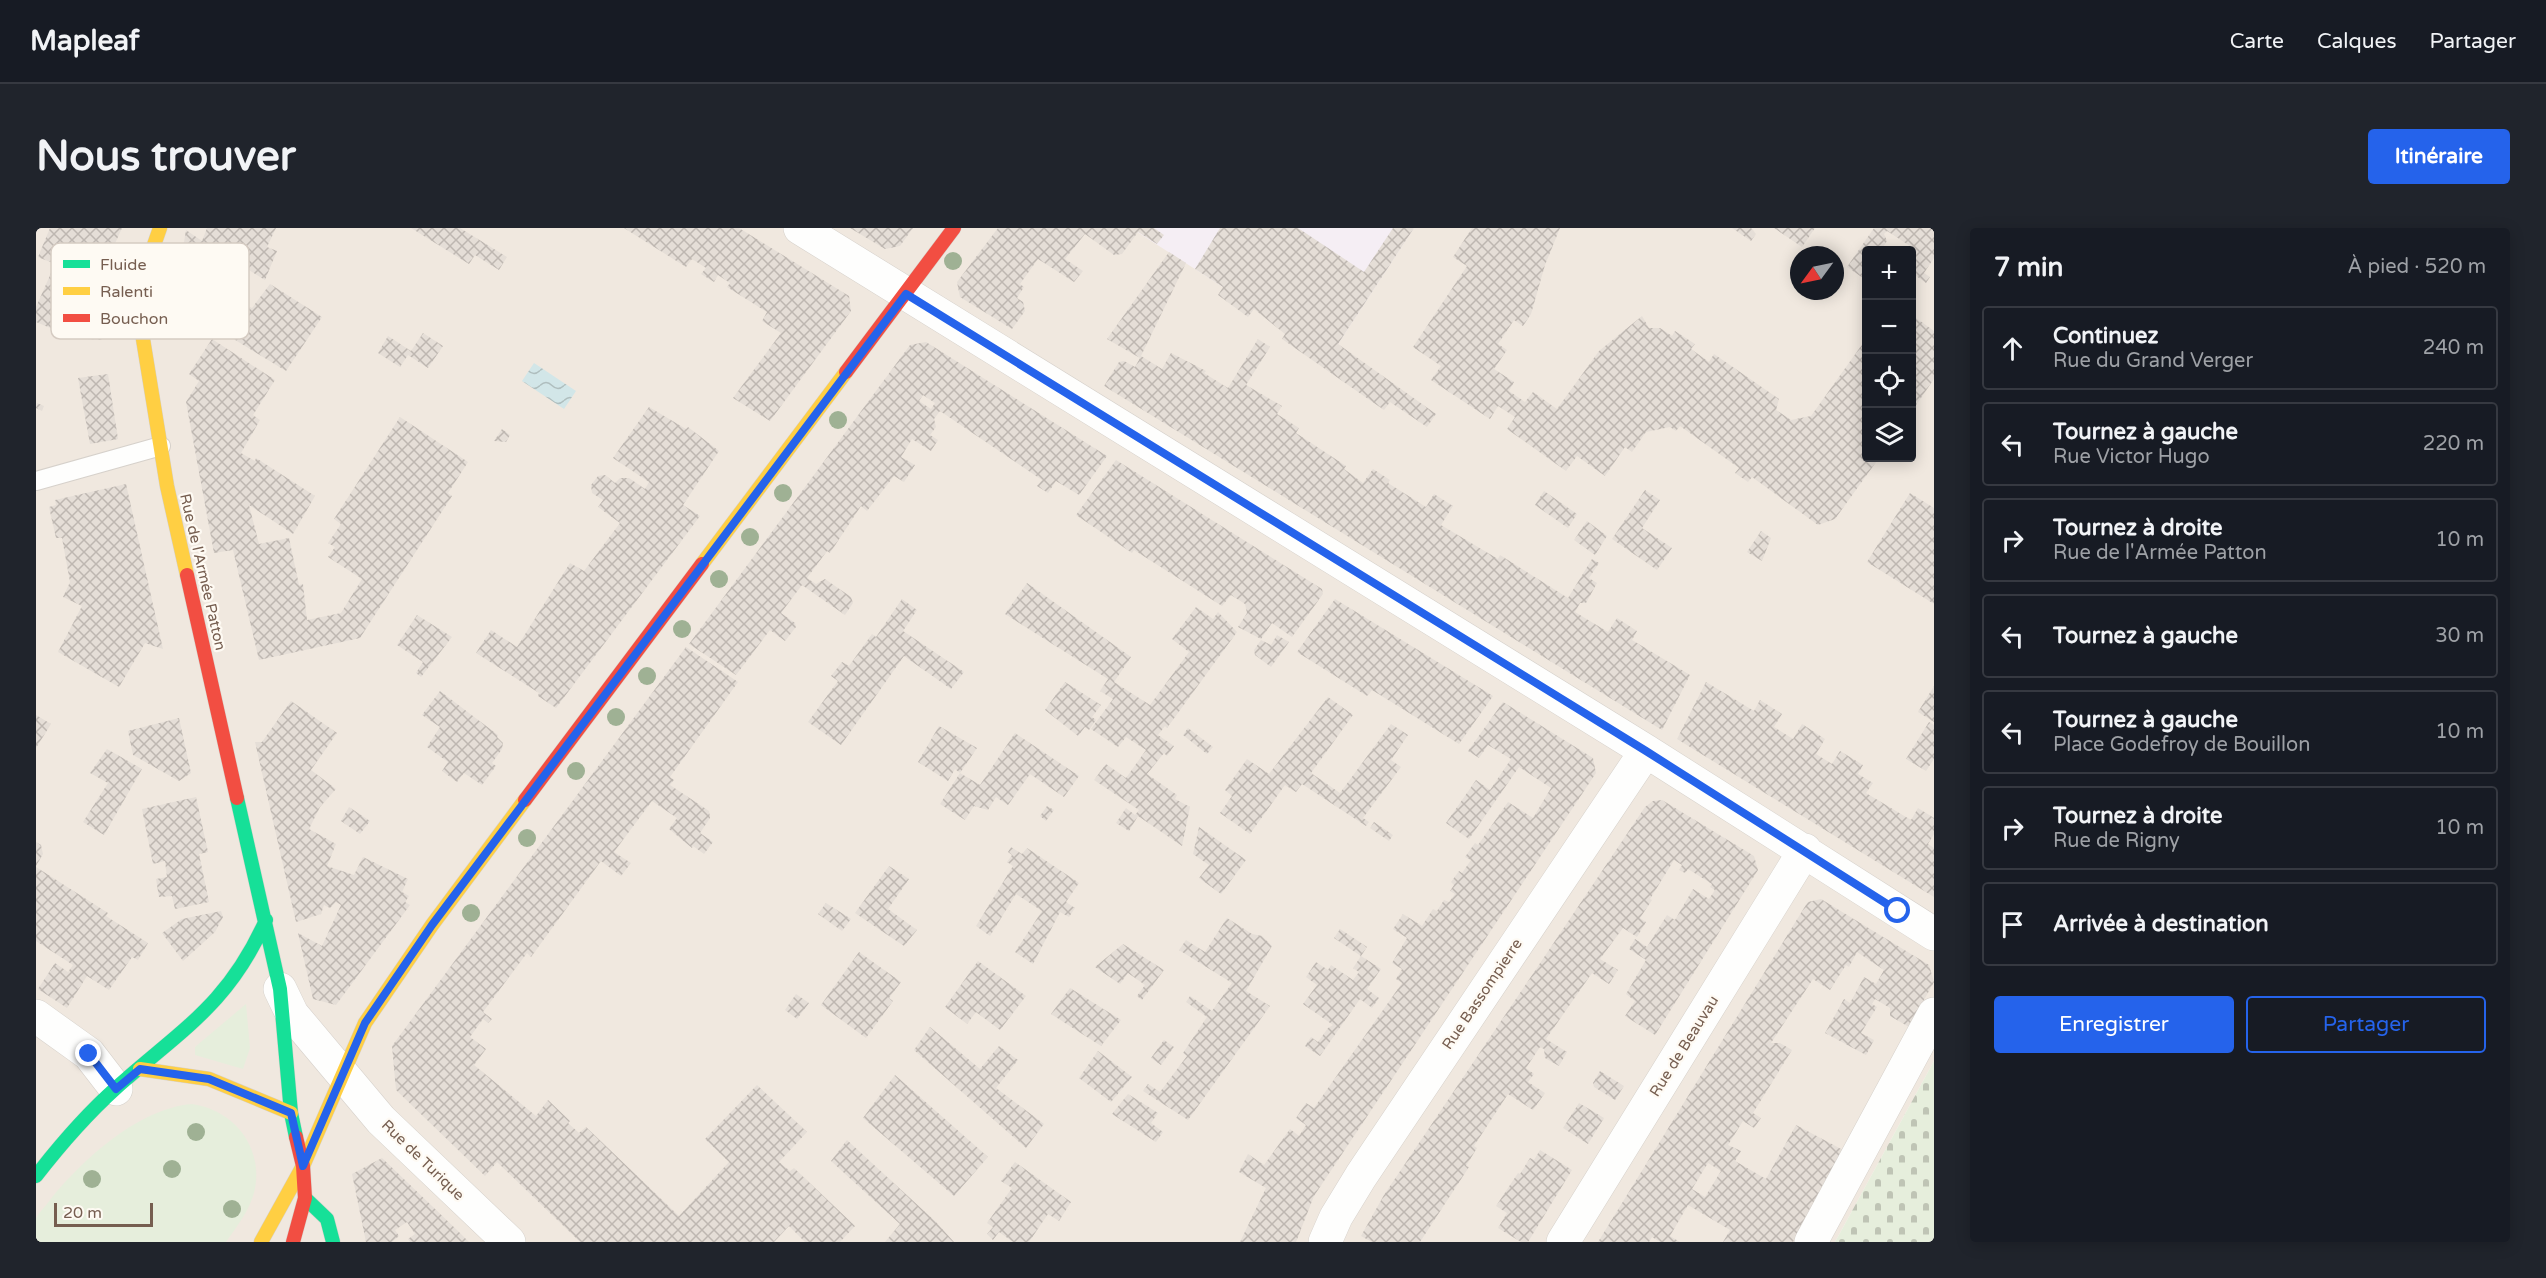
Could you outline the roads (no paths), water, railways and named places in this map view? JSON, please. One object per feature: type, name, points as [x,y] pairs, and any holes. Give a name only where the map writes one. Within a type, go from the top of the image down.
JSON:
[{"type":"main road","name":"Rue de l'Armée Patton","points":[[155,243],[160,228]]},
{"type":"main road","points":[[261,1242],[303,1166],[341,1073],[365,1023],[432,925],[954,228]]},
{"type":"main road","name":"Rue de l'Armée Patton","points":[[143,339],[167,486],[280,990],[291,1113],[303,1166],[305,1198],[293,1242]]},
{"type":"main road","points":[[36,1176],[63,1141],[128,1079],[210,1008],[226,990],[254,949],[266,920]]},
{"type":"main road","points":[[128,1079],[209,1079],[291,1113]]},
{"type":"main road","points":[[305,1198],[327,1220],[333,1242]]},
{"type":"street","points":[[800,228],[1646,751],[1934,934]]},
{"type":"street","name":"Rue Bassompierre","points":[[1325,1242],[1336,1217],[1361,1176],[1646,751]]},
{"type":"street","name":"Rue de Beauvau","points":[[1563,1242],[1805,850]]},
{"type":"street","name":"Rue de Turique","points":[[280,990],[292,1014],[381,1120],[509,1242]]},
{"type":"street","points":[[1811,1242],[1934,1014]]},
{"type":"street","points":[[36,1016],[128,1079]]},
{"type":"lane","points":[[36,481],[161,446]]},
{"type":"water","points":[[534,363],[576,391],[564,409],[522,381]]}]
